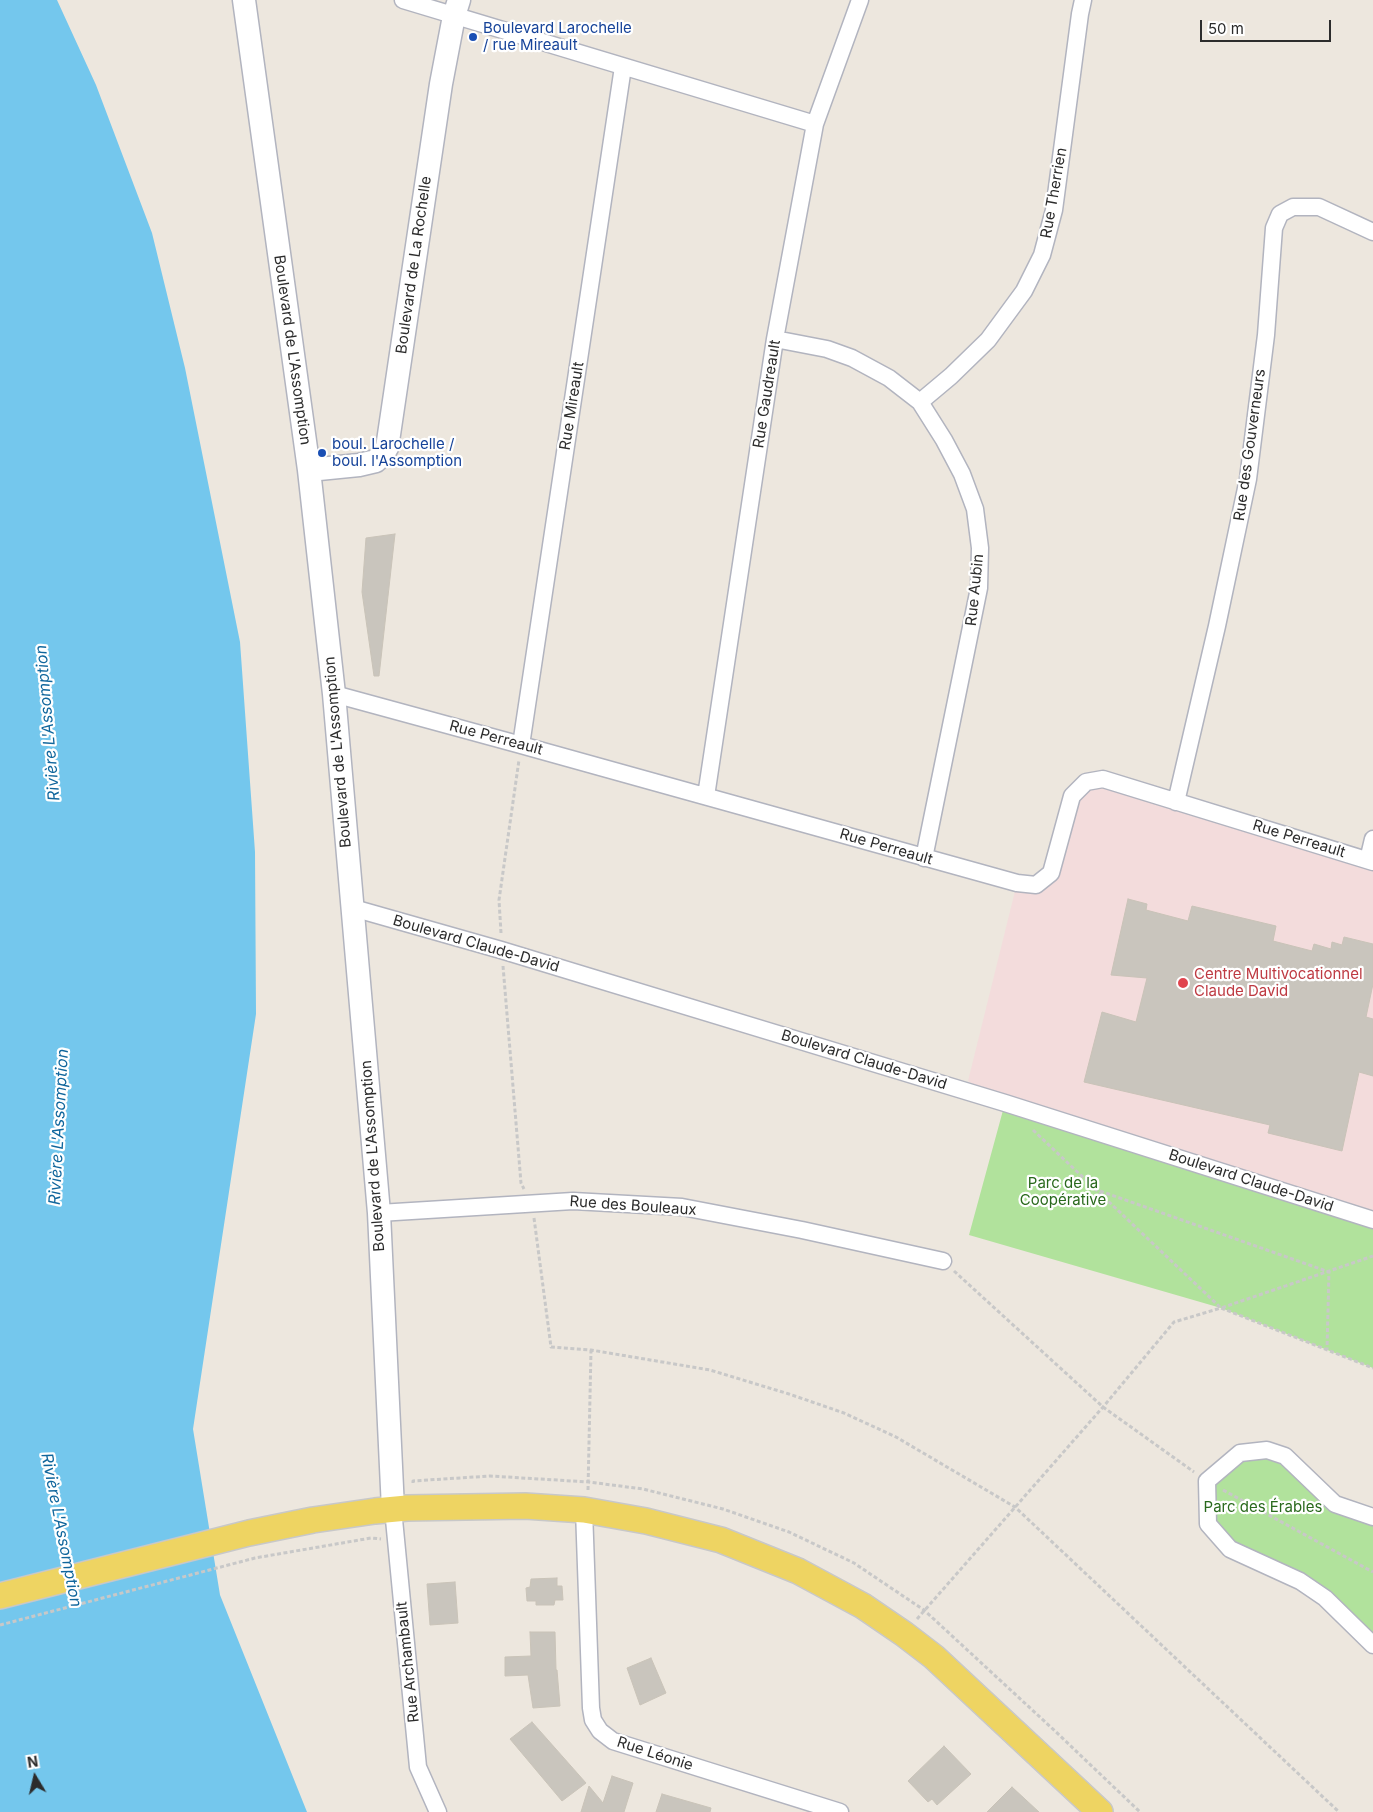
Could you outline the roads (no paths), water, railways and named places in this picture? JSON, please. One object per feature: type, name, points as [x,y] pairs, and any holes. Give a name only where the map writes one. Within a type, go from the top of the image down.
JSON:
[{"type":"main road","points":[[0,1596],[249,1534],[313,1520],[393,1508],[525,1506],[584,1510],[646,1521],[722,1540],[798,1571],[863,1606],[934,1657],[1100,1812]]},
{"type":"street","name":"Boulevard de L'Assomption","points":[[244,0],[309,470],[334,694],[378,1214],[393,1508]]},
{"type":"street","points":[[404,0],[456,8],[623,68],[815,124]]},
{"type":"street","name":"Rue Gaudreault","points":[[706,796],[775,339],[815,124],[860,0]]},
{"type":"street","name":"Rue Therrien","points":[[920,402],[951,376],[988,340],[1024,291],[1042,255],[1054,210],[1083,0]]},
{"type":"street","name":"Boulevard de La Rochelle","points":[[309,470],[359,465],[376,460],[387,448],[441,84],[456,8]]},
{"type":"street","name":"Rue Mireault","points":[[521,745],[623,68]]},
{"type":"street","name":"Rue des Gouverneurs","points":[[1176,802],[1217,626],[1248,479],[1266,335],[1274,228],[1280,214],[1293,207],[1319,206],[1373,232]]},
{"type":"street","name":"Rue Aubin","points":[[775,339],[827,349],[852,358],[889,378],[920,402],[944,440],[962,474],[976,509],[980,548],[979,588],[924,858]]},
{"type":"street","name":"Rue Perreault","points":[[334,694],[1017,883],[1036,885],[1051,873],[1072,796],[1086,782],[1103,780],[1370,861]]},
{"type":"street","points":[[1370,861],[1373,839]]},
{"type":"street","name":"Boulevard Claude-David","points":[[353,908],[501,950],[1005,1103],[1373,1220]]},
{"type":"street","name":"Rue des Bouleaux","points":[[378,1214],[573,1201],[682,1208],[802,1230],[943,1260]]},
{"type":"street","points":[[1373,1517],[1335,1504],[1285,1456],[1267,1450],[1240,1453],[1207,1481],[1208,1524],[1230,1549],[1292,1577],[1319,1593],[1373,1645]]},
{"type":"street","name":"Rue Archambault","points":[[393,1508],[418,1767],[438,1812]]},
{"type":"street","name":"Rue Léonie","points":[[584,1510],[591,1708],[593,1720],[600,1731],[613,1741],[840,1812]]},
{"type":"water","name":"Rivière L'Assomption","points":[[0,0],[57,0],[96,85],[152,233],[185,368],[240,642],[255,852],[256,1014],[193,1429],[220,1595],[307,1812],[0,1812]]},
{"type":"place","name":"Boulevard Larochelle / rue Mireault","points":[[473,37]]},
{"type":"place","name":"boul. Larochelle / boul. l'Assomption","points":[[322,453]]},
{"type":"place","name":"Centre Multivocationnel Claude David","points":[[1183,983]]},
{"type":"park label","name":"Parc de la Coopérative","points":[[1063,1192]]},
{"type":"park label","name":"Parc des Érables","points":[[1263,1507]]}]
